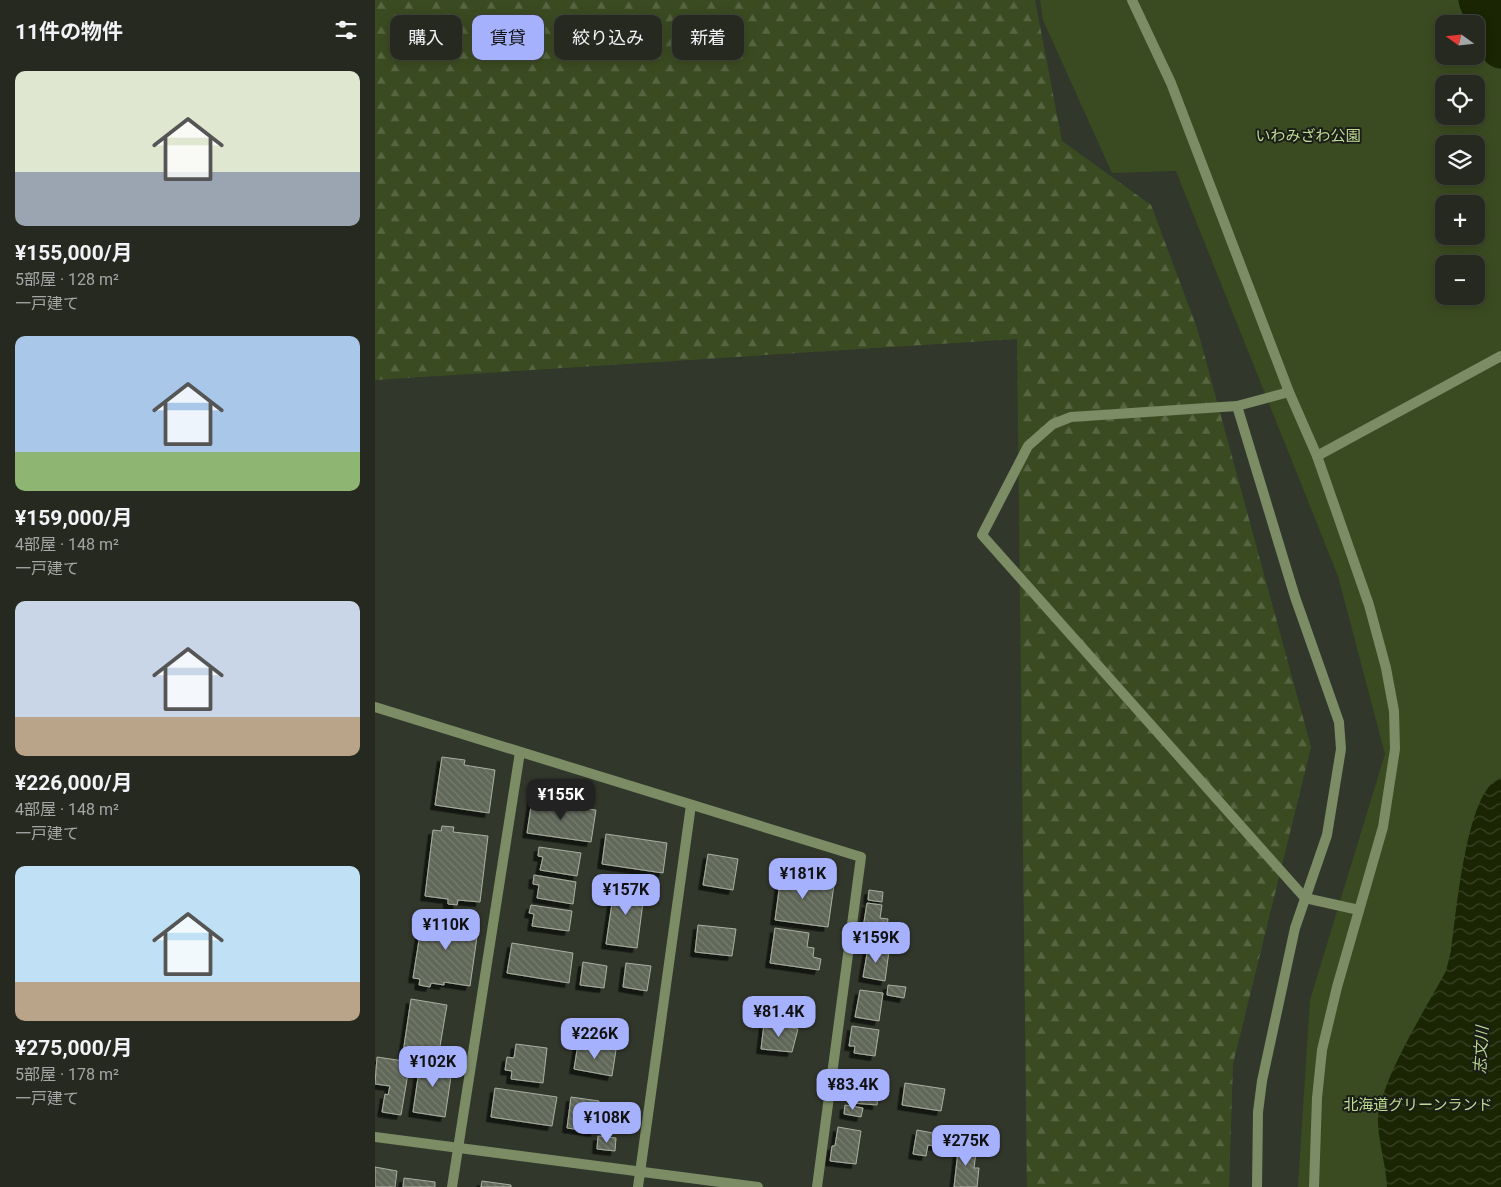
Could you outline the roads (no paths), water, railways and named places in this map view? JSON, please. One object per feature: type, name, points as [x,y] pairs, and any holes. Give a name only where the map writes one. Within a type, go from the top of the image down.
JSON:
[{"type":"street","points":[[1132,0],[1171,83],[1289,392],[1317,456],[1369,605],[1386,668],[1394,711],[1395,749],[1383,828],[1322,1050],[1317,1098],[1314,1187]]},
{"type":"street","points":[[1317,456],[1501,356]]},
{"type":"street","points":[[1289,392],[1237,406],[1071,417],[1053,424],[1028,446],[982,535],[1305,898],[1359,910]]},
{"type":"street","points":[[1237,406],[1295,597],[1339,722],[1341,749],[1327,835],[1295,928],[1262,1081],[1259,1112],[1257,1187]]},
{"type":"street","points":[[375,708],[861,857],[817,1187]]},
{"type":"street","points":[[452,1187],[521,752]]},
{"type":"street","points":[[638,1187],[691,805]]},
{"type":"street","points":[[375,1137],[758,1187]]},
{"type":"water","points":[[1501,778],[1501,1187],[1387,1187],[1378,1123],[1385,1089],[1405,1046],[1446,971],[1471,828],[1479,804],[1489,787]]},
{"type":"waterway","name":"志文川","points":[[1479,0],[1501,48]]},
{"type":"park label","name":"いわみざわ公園","points":[[1308,136]]},
{"type":"park label","name":"北海道グリーンランド","points":[[1418,1105]]}]
